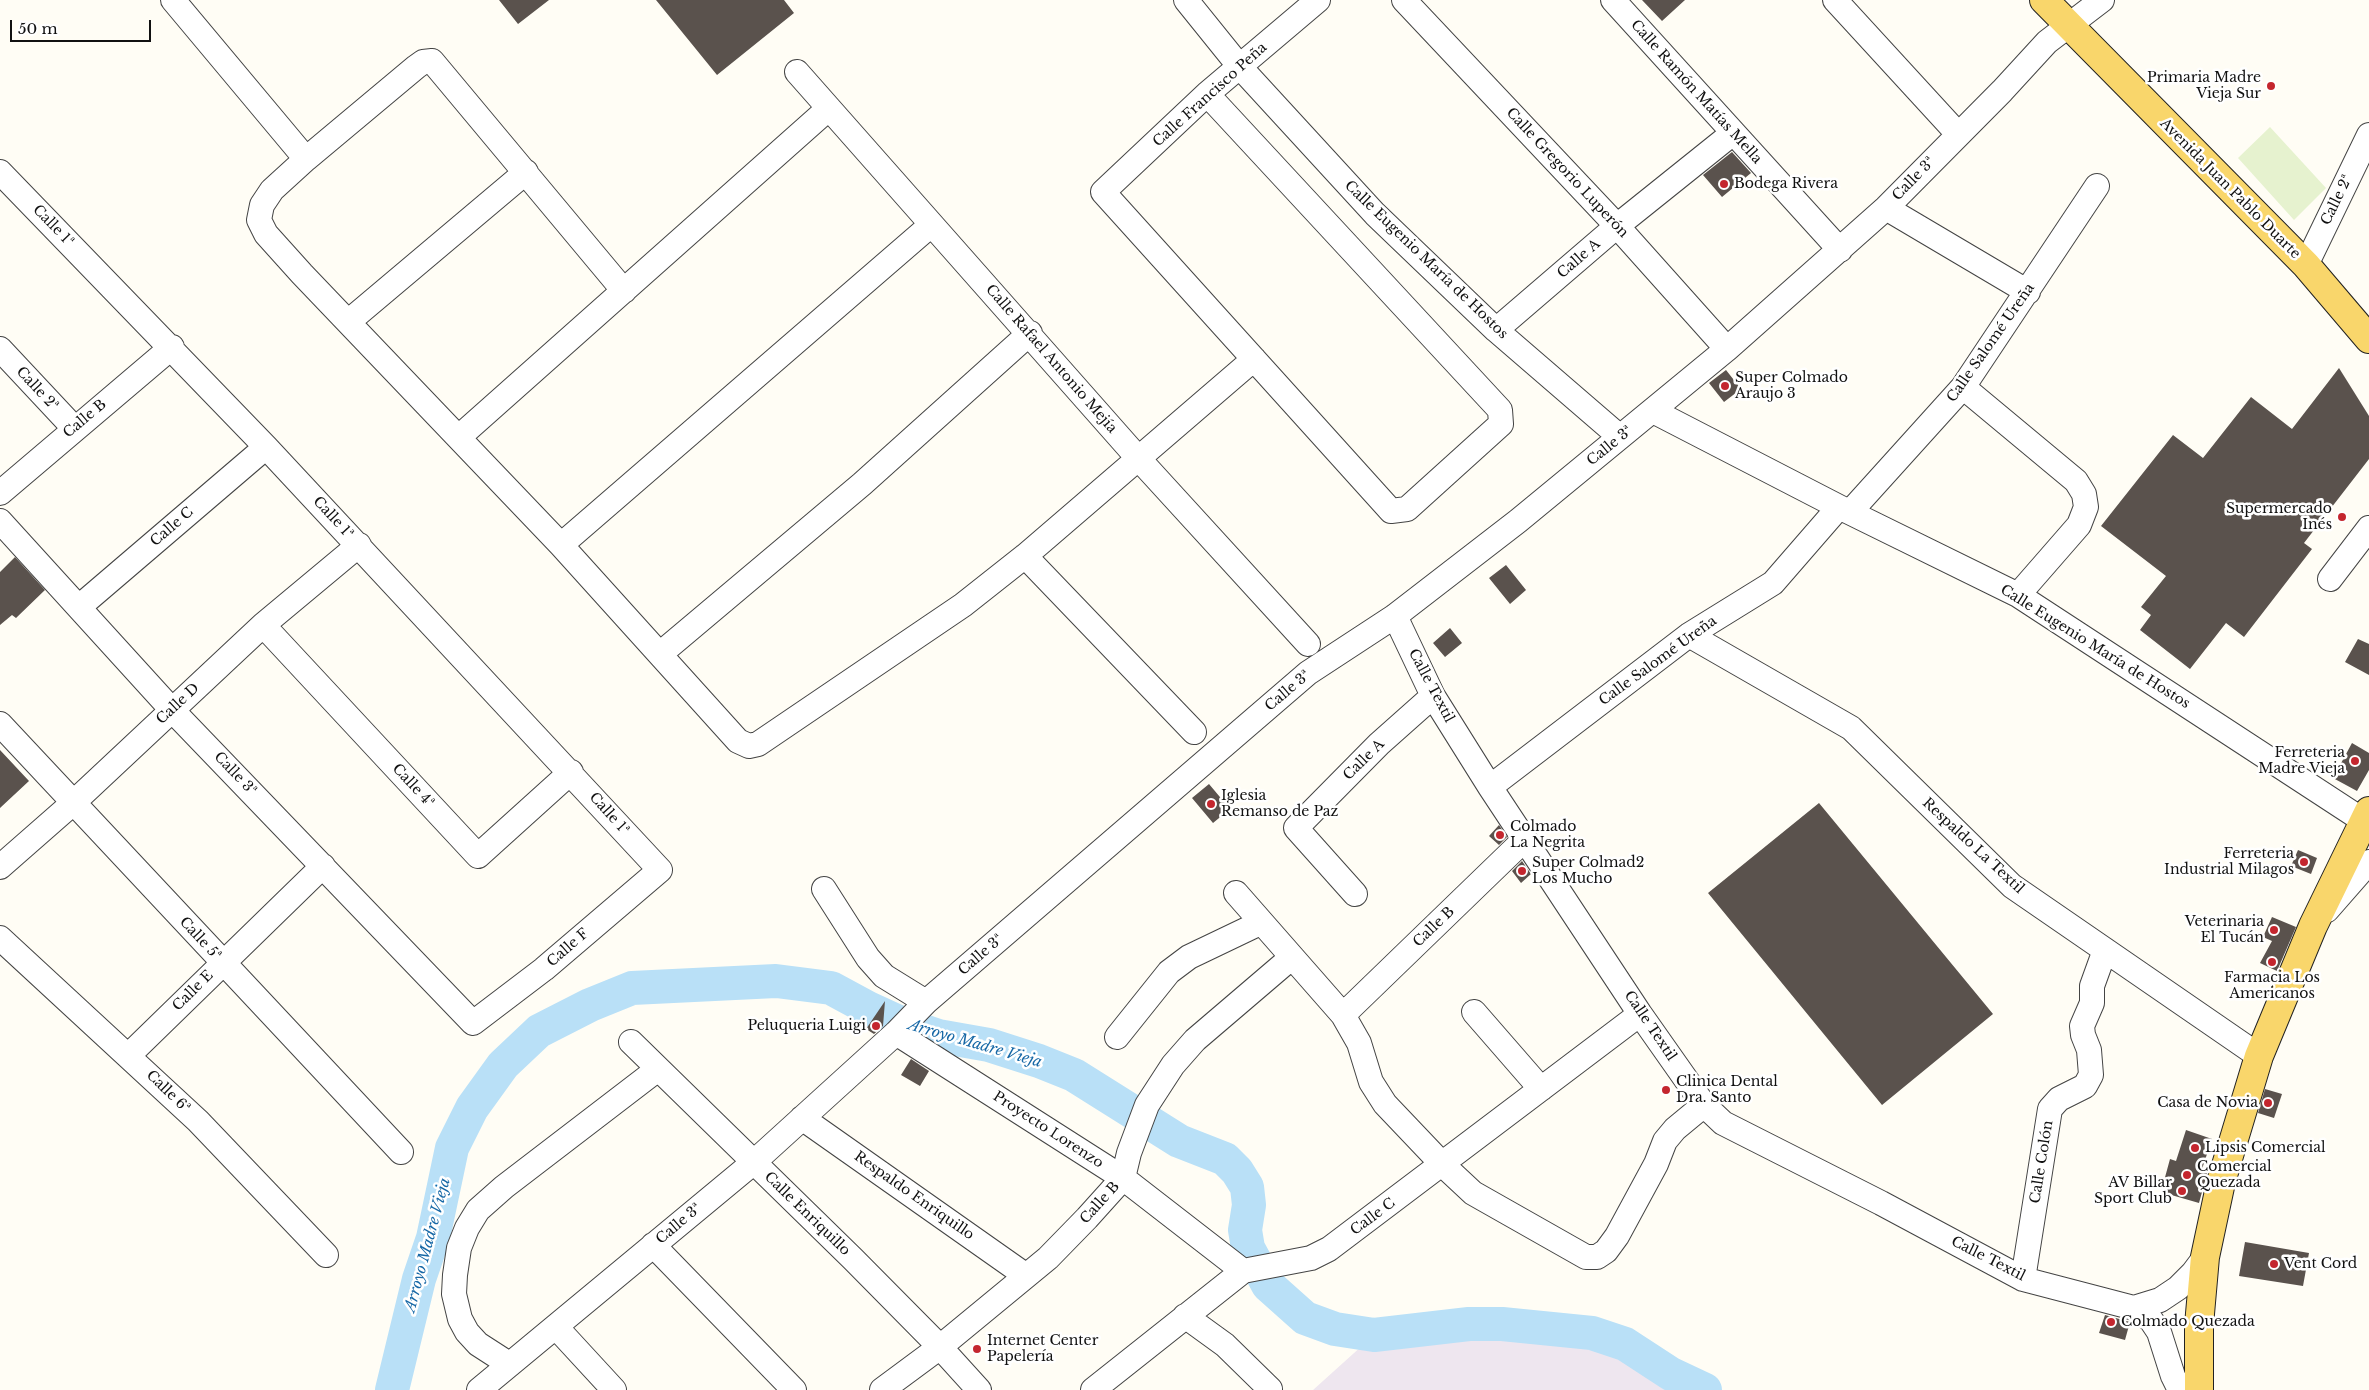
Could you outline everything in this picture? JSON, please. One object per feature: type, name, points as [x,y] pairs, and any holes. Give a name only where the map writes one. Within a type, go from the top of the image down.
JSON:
[{"type":"main road","name":"Avenida Juan Pablo Duarte","points":[[2044,0],[2306,265],[2369,339]]},
{"type":"main road","points":[[2199,1390],[2199,1325],[2205,1257],[2221,1182],[2260,1056],[2313,926],[2367,816]]},
{"type":"street","points":[[173,0],[306,158]]},
{"type":"street","name":"Calle Eugenio María de Hostos","points":[[1186,0],[1240,67],[1375,214],[1496,330],[1620,437]]},
{"type":"street","name":"Calle Francisco Peña","points":[[1254,359],[1103,192],[1207,94],[1318,0]]},
{"type":"street","name":"Calle Gregorio Luperón","points":[[1404,0],[1617,226],[1727,349]]},
{"type":"street","name":"Calle Ramón Matías Mella","points":[[1613,0],[1840,250]]},
{"type":"street","points":[[1835,0],[1958,134]]},
{"type":"street","name":"Calle 3ª","points":[[479,1390],[754,1162],[896,1033],[922,1006],[1308,673],[1395,616],[1518,521],[1727,349],[1886,208],[2047,42],[2102,0]]},
{"type":"street","points":[[624,291],[432,61],[423,62],[416,67],[306,158],[272,190],[262,205],[258,220],[266,234],[561,545],[738,741],[749,746],[758,744],[962,605],[1025,556],[1254,359],[1391,511],[1406,509],[1501,424],[1500,410],[1207,94]]},
{"type":"street","name":"Calle Rafael Antonio Mejía","points":[[797,72],[931,225],[1030,333],[1138,458],[1308,644]]},
{"type":"street","points":[[459,437],[828,109]]},
{"type":"street","name":"Calle A","points":[[1496,330],[1617,226],[1734,133]]},
{"type":"street","name":"Calle 2ª","points":[[2306,265],[2369,136]]},
{"type":"street","name":"Calle 1ª","points":[[0,172],[172,347],[571,772],[660,870]]},
{"type":"street","points":[[348,322],[526,172]]},
{"type":"street","name":"Calle Salomé Ureña","points":[[1490,787],[1689,635],[1773,583],[1963,388],[2096,186]]},
{"type":"street","points":[[1886,208],[2028,292]]},
{"type":"street","points":[[561,545],[931,225]]},
{"type":"street","points":[[660,654],[862,484],[1030,333]]},
{"type":"street","name":"Calle B","points":[[0,493],[74,428],[172,347]]},
{"type":"street","name":"Calle 2ª","points":[[0,349],[74,428]]},
{"type":"street","points":[[1963,388],[2076,481],[2084,494],[2086,507],[2079,525],[2018,595]]},
{"type":"street","name":"Calle Eugenio María de Hostos","points":[[1653,410],[1845,509],[2018,595],[2367,816]]},
{"type":"street","name":"Calle C","points":[[79,607],[266,447]]},
{"type":"street","name":"Calle 3ª","points":[[0,522],[172,710],[473,1024]]},
{"type":"street","points":[[2330,579],[2369,528]]},
{"type":"street","name":"Calle D","points":[[0,867],[73,803],[263,625],[359,545]]},
{"type":"street","points":[[1025,556],[1194,732]]},
{"type":"street","name":"Calle Textil","points":[[1395,616],[1433,696],[1490,787],[1640,1014],[1704,1105],[1724,1123],[1881,1203],[2023,1279],[2134,1308],[2151,1320],[2159,1332],[2173,1376],[2180,1390]]},
{"type":"street","name":"Calle 4ª","points":[[263,625],[478,856],[571,772]]},
{"type":"street","name":"Respaldo La Textil","points":[[1689,635],[1851,728],[2012,886],[2260,1056]]},
{"type":"street","name":"Calle A","points":[[1355,894],[1296,828],[1379,744],[1433,696]]},
{"type":"street","name":"Calle 5ª","points":[[0,724],[401,1152]]},
{"type":"street","name":"Calle B","points":[[1343,1015],[1525,839]]},
{"type":"street","points":[[2313,926],[2369,862]]},
{"type":"street","name":"Calle E","points":[[128,1055],[322,866]]},
{"type":"street","name":"Calle F","points":[[473,1024],[544,969],[660,870]]},
{"type":"street","points":[[824,889],[868,958],[884,976],[922,1006]]},
{"type":"street","points":[[1236,893],[1290,958],[1343,1015],[1359,1043],[1371,1082],[1386,1104],[1443,1165],[1473,1193],[1586,1257],[1597,1257],[1606,1251],[1618,1236],[1656,1164],[1665,1141],[1675,1129],[1704,1105]]},
{"type":"street","points":[[1117,1037],[1169,972],[1189,957],[1260,923]]},
{"type":"street","name":"Calle 6ª","points":[[0,938],[198,1121],[326,1255]]},
{"type":"street","name":"Calle Colón","points":[[2023,1279],[2050,1109],[2059,1099],[2085,1086],[2091,1075],[2089,1050],[2083,1035],[2082,1026],[2092,1003],[2092,986],[2105,950]]},
{"type":"street","name":"Calle B","points":[[882,1390],[940,1347],[1025,1275],[1048,1258],[1124,1178],[1137,1128],[1147,1105],[1173,1065],[1195,1040],[1290,958]]},
{"type":"street","points":[[1474,1012],[1540,1089]]},
{"type":"street","name":"Calle C","points":[[1243,1270],[1311,1258],[1329,1249],[1443,1165],[1640,1014]]},
{"type":"street","name":"Proyecto Lorenzo","points":[[896,1033],[1124,1178],[1243,1270]]},
{"type":"street","name":"Calle Enriquillo","points":[[631,1042],[940,1347],[979,1390]]},
{"type":"street","points":[[509,1364],[478,1344],[467,1332],[460,1319],[454,1294],[455,1275],[459,1248],[467,1228],[478,1210],[504,1187],[658,1069]]},
{"type":"street","name":"Respaldo Enriquillo","points":[[802,1118],[1025,1275]]},
{"type":"street","points":[[653,1245],[794,1390]]},
{"type":"street","points":[[2134,1308],[2160,1300],[2178,1288],[2205,1257]]},
{"type":"street","points":[[1093,1390],[1243,1270]]},
{"type":"street","points":[[1185,1316],[1226,1345],[1270,1389]]},
{"type":"street","points":[[556,1326],[614,1390]]},
{"type":"shaded area","points":[[1469,1324],[1502,1324],[1592,1333],[1625,1344],[1671,1374],[1705,1390],[1313,1390],[1374,1335]]},
{"type":"green space","points":[[2270,127],[2326,188],[2294,220],[2238,158]]},
{"type":"building","points":[[499,0],[549,0],[518,24]]},
{"type":"building","points":[[656,0],[784,0],[794,13],[717,75]]},
{"type":"building","points":[[1642,0],[1685,0],[1662,21]]},
{"type":"building","name":"Bodega Rivera","points":[[1732,152],[1751,173],[1722,197],[1703,175]]},
{"type":"building","points":[[2339,368],[2369,416],[2369,459],[2304,543],[2312,549],[2244,637],[2226,623],[2190,669],[2140,630],[2151,615],[2141,607],[2166,576],[2101,526],[2173,435],[2203,458],[2251,397],[2292,429]]},
{"type":"building","name":"Super Colmado Araujo 3","points":[[1726,370],[1741,389],[1724,402],[1709,383]]},
{"type":"building","points":[[15,557],[45,590],[16,618],[12,615],[0,625],[0,572]]},
{"type":"building","points":[[1506,565],[1526,590],[1510,604],[1489,578]]},
{"type":"building","points":[[1450,628],[1462,643],[1445,657],[1433,643]]},
{"type":"building","points":[[2358,639],[2369,644],[2369,675],[2345,662]]},
{"type":"building","name":"Ferreteria Madre Vieja","points":[[2352,743],[2369,753],[2369,770],[2357,791],[2333,778]]},
{"type":"building","points":[[0,750],[29,781],[0,808]]},
{"type":"building","name":"Iglesia Remanso de Paz","points":[[1209,784],[1230,809],[1213,823],[1192,798]]},
{"type":"building","points":[[1819,803],[1993,1014],[1882,1105],[1708,893]]},
{"type":"building","name":"Colmado La Negrita","points":[[1499,825],[1507,837],[1499,845],[1489,836]]},
{"type":"building","name":"Ferreteria Industrial Milagos","points":[[2298,850],[2317,858],[2311,874],[2291,866]]},
{"type":"building","name":"Super Colmad2 Los Mucho","points":[[1522,861],[1531,874],[1521,883],[1512,871]]},
{"type":"building","points":[[2272,917],[2296,927],[2277,971],[2260,963],[2272,941],[2263,937]]},
{"type":"building","name":"Peluqueria Luigi","points":[[885,1001],[883,1026],[874,1034],[866,1029]]},
{"type":"building","points":[[911,1059],[929,1071],[920,1086],[901,1075]]},
{"type":"building","name":"Casa de Novia","points":[[2265,1089],[2282,1094],[2274,1118],[2258,1113]]},
{"type":"building","points":[[2186,1130],[2212,1139],[2202,1169],[2208,1170],[2199,1203],[2161,1192],[2170,1159],[2176,1161]]},
{"type":"building","name":"Vent Cord","points":[[2245,1242],[2309,1253],[2303,1286],[2239,1276]]},
{"type":"building","name":"Colmado Quezada","points":[[2105,1315],[2130,1322],[2125,1340],[2099,1333]]},
{"type":"waterway","name":"Arroyo Madre Vieja","points":[[392,1390],[419,1279],[433,1238],[452,1148],[472,1108],[503,1065],[539,1031],[590,1005],[632,988],[776,981],[831,988],[905,1025],[938,1036],[989,1045],[1039,1061],[1074,1075],[1179,1141],[1225,1159],[1237,1171],[1247,1187],[1249,1205],[1245,1230],[1248,1248],[1268,1285],[1305,1318],[1335,1329],[1374,1335],[1469,1324],[1502,1324],[1592,1333],[1625,1344],[1671,1374],[1705,1390]]},
{"type":"place","name":"Primaria Madre Vieja Sur","points":[[2271,86]]},
{"type":"place","name":"Bodega Rivera","points":[[1724,184]]},
{"type":"place","name":"Super Colmado Araujo 3","points":[[1725,386]]},
{"type":"place","name":"Supermercado Inés","points":[[2342,517]]},
{"type":"place","name":"Ferreteria Madre Vieja","points":[[2355,761]]},
{"type":"place","name":"Iglesia Remanso de Paz","points":[[1211,804]]},
{"type":"place","name":"Colmado La Negrita","points":[[1500,835]]},
{"type":"place","name":"Ferreteria Industrial Milagos","points":[[2304,862]]},
{"type":"place","name":"Super Colmad2 Los Mucho","points":[[1522,871]]},
{"type":"place","name":"Veterinaria El Tucán","points":[[2274,930]]},
{"type":"place","name":"Farmacia Los Americanos","points":[[2272,962]]},
{"type":"place","name":"Peluqueria Luigi","points":[[876,1026]]},
{"type":"place","name":"Clinica Dental Dra. Santo","points":[[1666,1090]]},
{"type":"place","name":"Casa de Novia","points":[[2268,1103]]},
{"type":"place","name":"Lipsis Comercial","points":[[2195,1148]]},
{"type":"place","name":"Comercial Quezada","points":[[2187,1175]]},
{"type":"place","name":"AV Billar Sport Club","points":[[2182,1191]]},
{"type":"place","name":"Vent Cord","points":[[2274,1264]]},
{"type":"place","name":"Colmado Quezada","points":[[2111,1322]]},
{"type":"place","name":"Internet Center Papelería","points":[[977,1349]]}]
